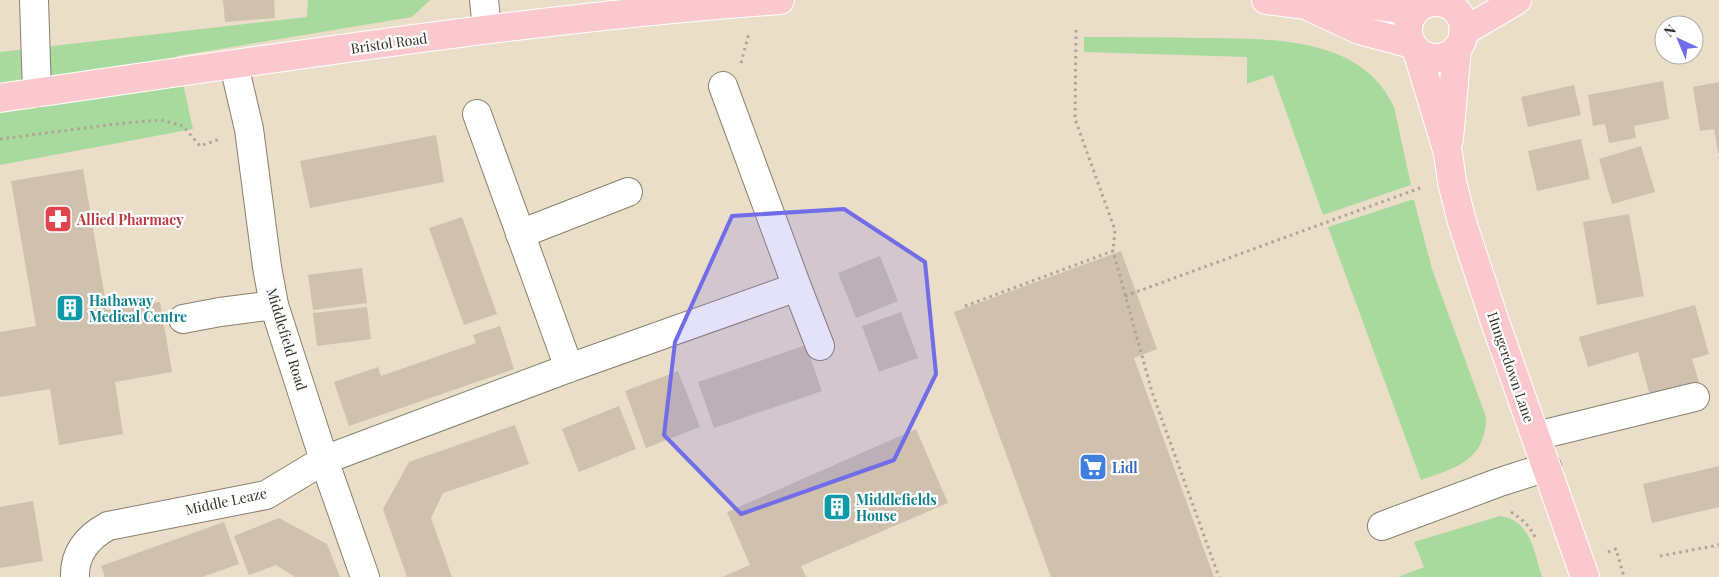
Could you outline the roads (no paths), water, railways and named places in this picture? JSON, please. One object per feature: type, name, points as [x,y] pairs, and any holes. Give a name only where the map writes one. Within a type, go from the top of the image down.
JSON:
[{"type":"main road","name":"Bristol Road","points":[[0,98],[487,29],[697,6],[780,0]]},
{"type":"main road","points":[[1266,0],[1306,5],[1435,4],[1454,9],[1460,16],[1463,23],[1460,40]]},
{"type":"main road","points":[[1306,5],[1359,30],[1414,48],[1425,56],[1433,58],[1450,54],[1460,40],[1517,0]]},
{"type":"main road","points":[[1414,48],[1408,36],[1410,19],[1435,4]]},
{"type":"main road","name":"Hungerdown Lane","points":[[1448,153],[1454,70],[1460,40]]},
{"type":"main road","name":"Hungerdown Lane","points":[[1414,48],[1448,153],[1452,182],[1462,222],[1495,322],[1585,577]]},
{"type":"street","points":[[34,0],[37,93]]},
{"type":"street","points":[[484,0],[487,29]]},
{"type":"street","name":"Middlefield Road","points":[[234,65],[249,129],[266,267],[274,306],[324,460],[365,577]]},
{"type":"street","points":[[723,86],[796,287],[820,346]]},
{"type":"street","points":[[477,114],[569,368]]},
{"type":"street","points":[[520,234],[628,192]]},
{"type":"street","name":"Middle Leaze","points":[[75,577],[76,561],[80,550],[87,540],[108,526],[266,495],[324,460],[569,368],[796,287]]},
{"type":"street","points":[[183,319],[220,312],[274,306]]},
{"type":"street","points":[[1536,436],[1695,397]]},
{"type":"street","points":[[1382,526],[1500,482],[1547,467]]},
{"type":"place","name":"Allied Pharmacy","points":[[58,219]]},
{"type":"place","name":"Hathaway Medical Centre","points":[[70,308]]},
{"type":"place","name":"Lidl","points":[[1093,467]]},
{"type":"place","name":"Middlefields House","points":[[837,507]]}]
